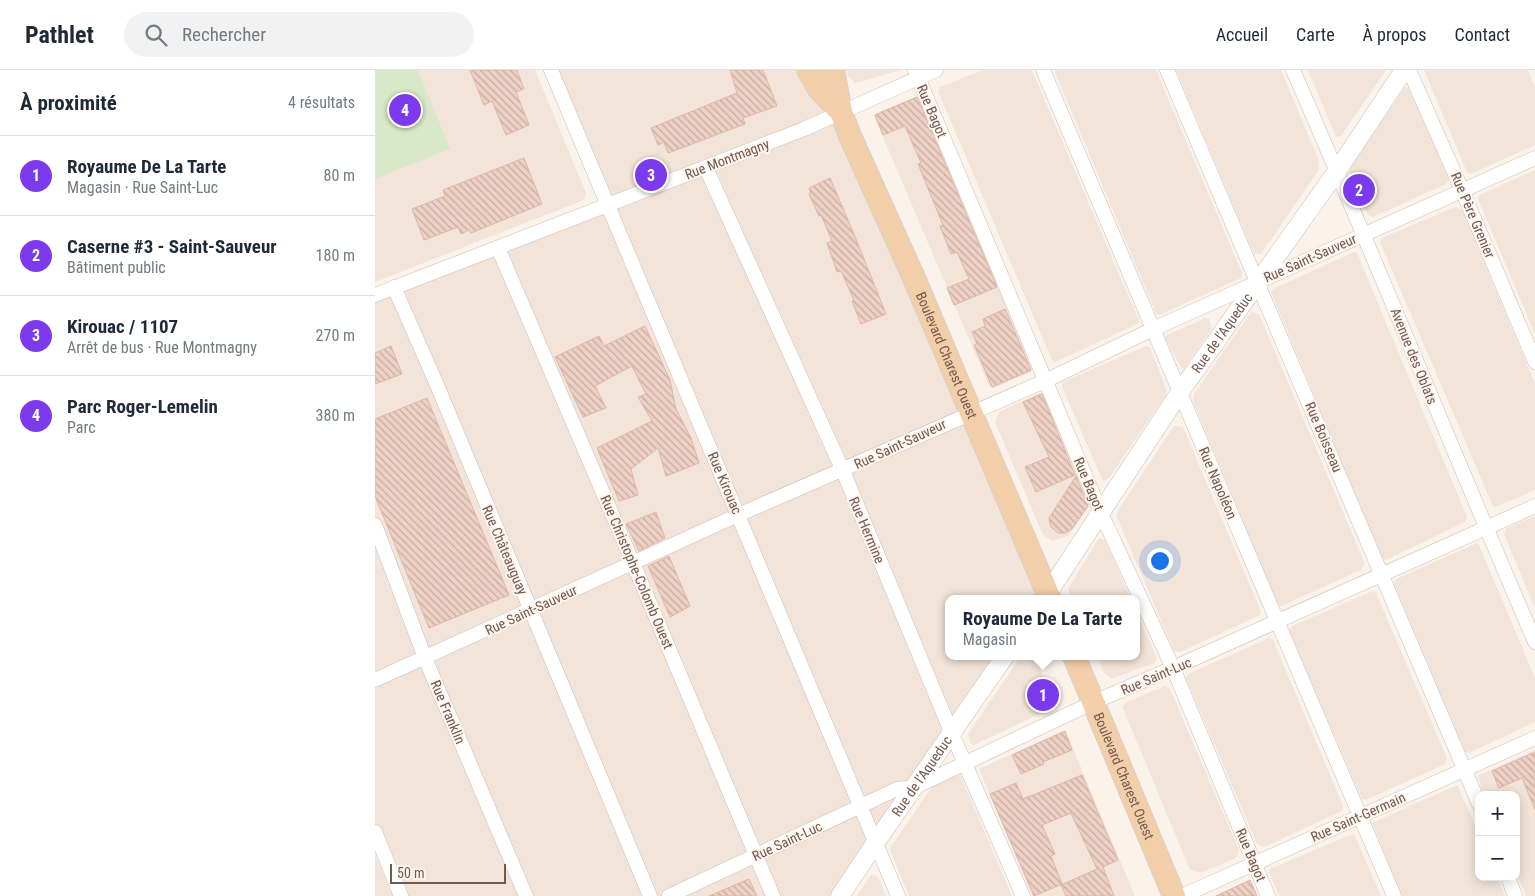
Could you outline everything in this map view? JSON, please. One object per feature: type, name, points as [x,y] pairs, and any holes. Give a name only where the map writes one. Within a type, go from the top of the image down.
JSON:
[{"type":"main road","name":"Boulevard Charest Ouest","points":[[808,70],[819,89],[841,112]]},
{"type":"main road","name":"Boulevard Charest Ouest","points":[[833,70],[841,112],[850,136],[914,278],[1046,595]]},
{"type":"main road","name":"Boulevard Charest Ouest","points":[[1076,660],[1174,896]]},
{"type":"street","name":"Rue Kirouac","points":[[551,70],[898,896]]},
{"type":"street","name":"Rue Montmagny","points":[[375,295],[804,129],[916,74],[937,70]]},
{"type":"street","name":"Rue Napoléon","points":[[1043,70],[1394,896]]},
{"type":"street","name":"Rue Boisseau","points":[[1167,70],[1475,794]]},
{"type":"street","name":"Avenue des Oblats","points":[[1293,70],[1535,642]]},
{"type":"street","name":"Rue de l'Aqueduc","points":[[1048,595],[1180,392],[1337,171],[1404,70]]},
{"type":"street","name":"Rue Père Grenier","points":[[1409,70],[1463,190],[1535,362]]},
{"type":"street","name":"Rue Bagot","points":[[916,74],[1101,513],[1139,595]]},
{"type":"street","name":"Rue Saint-Sauveur","points":[[375,680],[633,563],[843,471],[970,412],[1045,381],[1153,329],[1535,158]]},
{"type":"street","name":"Rue Hermine","points":[[705,168],[843,471],[952,734],[1023,896]]},
{"type":"street","name":"Rue Christophe-Colomb Ouest","points":[[498,248],[773,896]]},
{"type":"street","name":"Rue Châteauguay","points":[[394,287],[650,896]]},
{"type":"street","name":"Rue Saint-Luc","points":[[669,896],[897,788],[915,787],[1094,702],[1535,506]]},
{"type":"street","name":"Rue Franklin","points":[[375,525],[425,658],[525,896]]},
{"type":"street","name":"Rue Bagot","points":[[1140,597],[1173,668],[1268,896]]},
{"type":"street","name":"Rue de l'Aqueduc","points":[[840,896],[875,842],[1002,660]]},
{"type":"street","name":"Rue Saint-Germain","points":[[1182,896],[1535,738]]},
{"type":"street","points":[[375,832],[401,896]]},
{"type":"street","points":[[1509,881],[1515,896]]},
{"type":"shaded area","points":[[375,70],[535,70],[586,193],[584,200],[375,282]]},
{"type":"shaded area","points":[[551,70],[833,70],[1042,595],[945,595],[945,660],[1002,660],[839,896],[401,896],[375,832],[375,295],[608,205]]},
{"type":"shaded area","points":[[846,70],[901,70],[855,83],[849,77]]},
{"type":"shaded area","points":[[983,70],[1032,70],[1139,321],[1137,324],[1055,362],[1052,360],[938,91],[940,87]]},
{"type":"shaded area","points":[[1054,70],[1156,70],[1242,273],[1241,278],[1159,315],[1156,313]]},
{"type":"shaded area","points":[[1176,70],[1281,70],[1319,161],[1318,171],[1261,254],[1254,254]]},
{"type":"shaded area","points":[[1308,70],[1386,70],[1341,136],[1336,137]]},
{"type":"shaded area","points":[[1424,70],[1528,70],[1535,87],[1535,145],[1471,174],[1467,172]]},
{"type":"shaded area","points":[[1405,87],[1409,89],[1449,180],[1446,184],[1373,217],[1368,215],[1349,170]]},
{"type":"shaded area","points":[[916,97],[919,98],[1032,368],[1031,372],[994,388],[989,386],[874,116],[876,113]]},
{"type":"shaded area","points":[[1535,170],[1535,334],[1478,199],[1480,195]]},
{"type":"shaded area","points":[[1455,207],[1462,210],[1535,384],[1535,490],[1496,507],[1493,506],[1380,242],[1382,238]]},
{"type":"shaded area","points":[[1354,252],[1357,253],[1467,517],[1465,522],[1386,560],[1382,559],[1271,292],[1273,289]]},
{"type":"shaded area","points":[[1251,312],[1259,314],[1365,564],[1361,570],[1281,606],[1277,603],[1193,401],[1194,394]]},
{"type":"shaded area","points":[[1205,318],[1209,319],[1212,328],[1184,369],[1181,367],[1165,338]]},
{"type":"shaded area","points":[[1146,346],[1150,347],[1166,389],[1166,395],[1108,479],[1103,481],[1062,387],[1063,382]]},
{"type":"shaded area","points":[[1040,393],[1045,395],[1090,502],[1069,535],[1053,541],[1043,535],[995,422],[999,412]]},
{"type":"shaded area","points":[[1174,426],[1183,427],[1261,612],[1260,615],[1180,652],[1174,651],[1117,517],[1117,512]]},
{"type":"shaded area","points":[[1535,516],[1535,608],[1504,534],[1507,528]]},
{"type":"shaded area","points":[[1099,538],[1105,540],[1129,595],[1070,595],[1068,589]]},
{"type":"shaded area","points":[[1477,543],[1535,678],[1535,722],[1469,753],[1465,752],[1394,584],[1396,579]]},
{"type":"shaded area","points":[[1373,591],[1376,593],[1447,758],[1445,764],[1366,800],[1362,799],[1289,631],[1292,626]]},
{"type":"shaded area","points":[[1140,620],[1157,658],[1155,663],[1111,679],[1105,674],[1099,660],[1140,660]]},
{"type":"shaded area","points":[[1269,638],[1273,640],[1343,806],[1342,811],[1264,847],[1257,844],[1186,678],[1188,674]]},
{"type":"shaded area","points":[[1018,660],[1036,660],[1056,706],[974,745],[971,744],[968,734]]},
{"type":"shaded area","points":[[1165,686],[1170,689],[1239,850],[1236,858],[1201,873],[1190,870],[1122,706],[1127,702]]},
{"type":"shaded area","points":[[1063,731],[1066,732],[1135,896],[1032,896],[979,769]]},
{"type":"shaded area","points":[[1535,750],[1535,896],[1526,896],[1519,881],[1520,791],[1483,791],[1478,778],[1479,775]]},
{"type":"shaded area","points":[[948,763],[956,765],[1012,896],[909,896],[890,850]]},
{"type":"shaded area","points":[[1457,785],[1475,825],[1475,881],[1499,881],[1505,896],[1402,896],[1372,823]]},
{"type":"shaded area","points":[[1354,834],[1381,896],[1279,896],[1269,872],[1270,869]]},
{"type":"shaded area","points":[[375,854],[393,896],[375,896]]},
{"type":"shaded area","points":[[871,875],[875,875],[879,879],[886,896],[857,896]]},
{"type":"green space","points":[[375,70],[418,70],[450,149],[375,179]]},
{"type":"building","points":[[470,70],[517,70],[524,89],[516,92],[529,125],[506,135],[492,101],[484,105]]},
{"type":"building","points":[[730,70],[763,70],[777,106],[743,118],[745,124],[668,153],[664,142],[658,145],[651,128],[737,93]]},
{"type":"building","points":[[917,97],[997,287],[954,305],[947,288],[969,279],[957,252],[951,254],[940,226],[943,225],[918,164],[921,163],[905,126],[883,135],[875,115]]},
{"type":"building","points":[[524,158],[542,204],[471,233],[469,230],[461,234],[458,227],[424,240],[412,209],[445,196],[443,190]]},
{"type":"building","points":[[830,178],[886,314],[861,324],[852,301],[854,300],[841,271],[837,272],[827,243],[832,241],[821,215],[819,216],[809,194],[811,193],[809,188]]},
{"type":"building","points":[[1005,309],[1031,370],[992,387],[974,345],[977,344],[972,332],[985,326],[983,319]]},
{"type":"building","points":[[645,326],[670,380],[676,409],[691,438],[699,463],[666,476],[658,448],[631,469],[638,495],[619,501],[597,448],[652,421],[638,397],[646,394],[632,366],[595,386],[606,408],[583,417],[555,357],[599,336],[604,346]]},
{"type":"building","points":[[391,346],[402,374],[375,384],[375,353]]},
{"type":"building","points":[[1042,394],[1075,475],[1036,492],[1025,467],[1049,457],[1023,402]]},
{"type":"building","points":[[427,398],[509,595],[429,628],[375,496],[375,419]]},
{"type":"building","points":[[1076,476],[1088,506],[1072,529],[1065,533],[1058,533],[1051,527],[1049,518]]},
{"type":"building","points":[[656,512],[665,538],[639,551],[626,524]]},
{"type":"building","points":[[669,556],[690,606],[670,617],[648,566]]},
{"type":"building","points":[[1065,731],[1072,750],[1021,774],[1012,755]]},
{"type":"building","points":[[1535,752],[1535,810],[1522,778],[1499,788],[1492,771]]},
{"type":"building","points":[[1082,775],[1118,860],[1103,867],[1114,896],[1066,896],[1061,885],[1097,869],[1071,813],[1042,825],[1055,854],[1051,856],[1062,884],[1034,896],[990,794],[1016,783],[1023,799]]},
{"type":"building","points":[[749,879],[757,896],[709,896]]},
{"type":"building","points":[[1250,880],[1257,896],[1216,896]]},
{"type":"place","name":"Parc Roger-Lemelin","points":[[405,110]]},
{"type":"place","name":"Kirouac / 1107","points":[[651,175]]},
{"type":"place","name":"Caserne #3 - Saint-Sauveur","points":[[1359,190]]},
{"type":"place","name":"Royaume De La Tarte","points":[[1043,695]]}]
